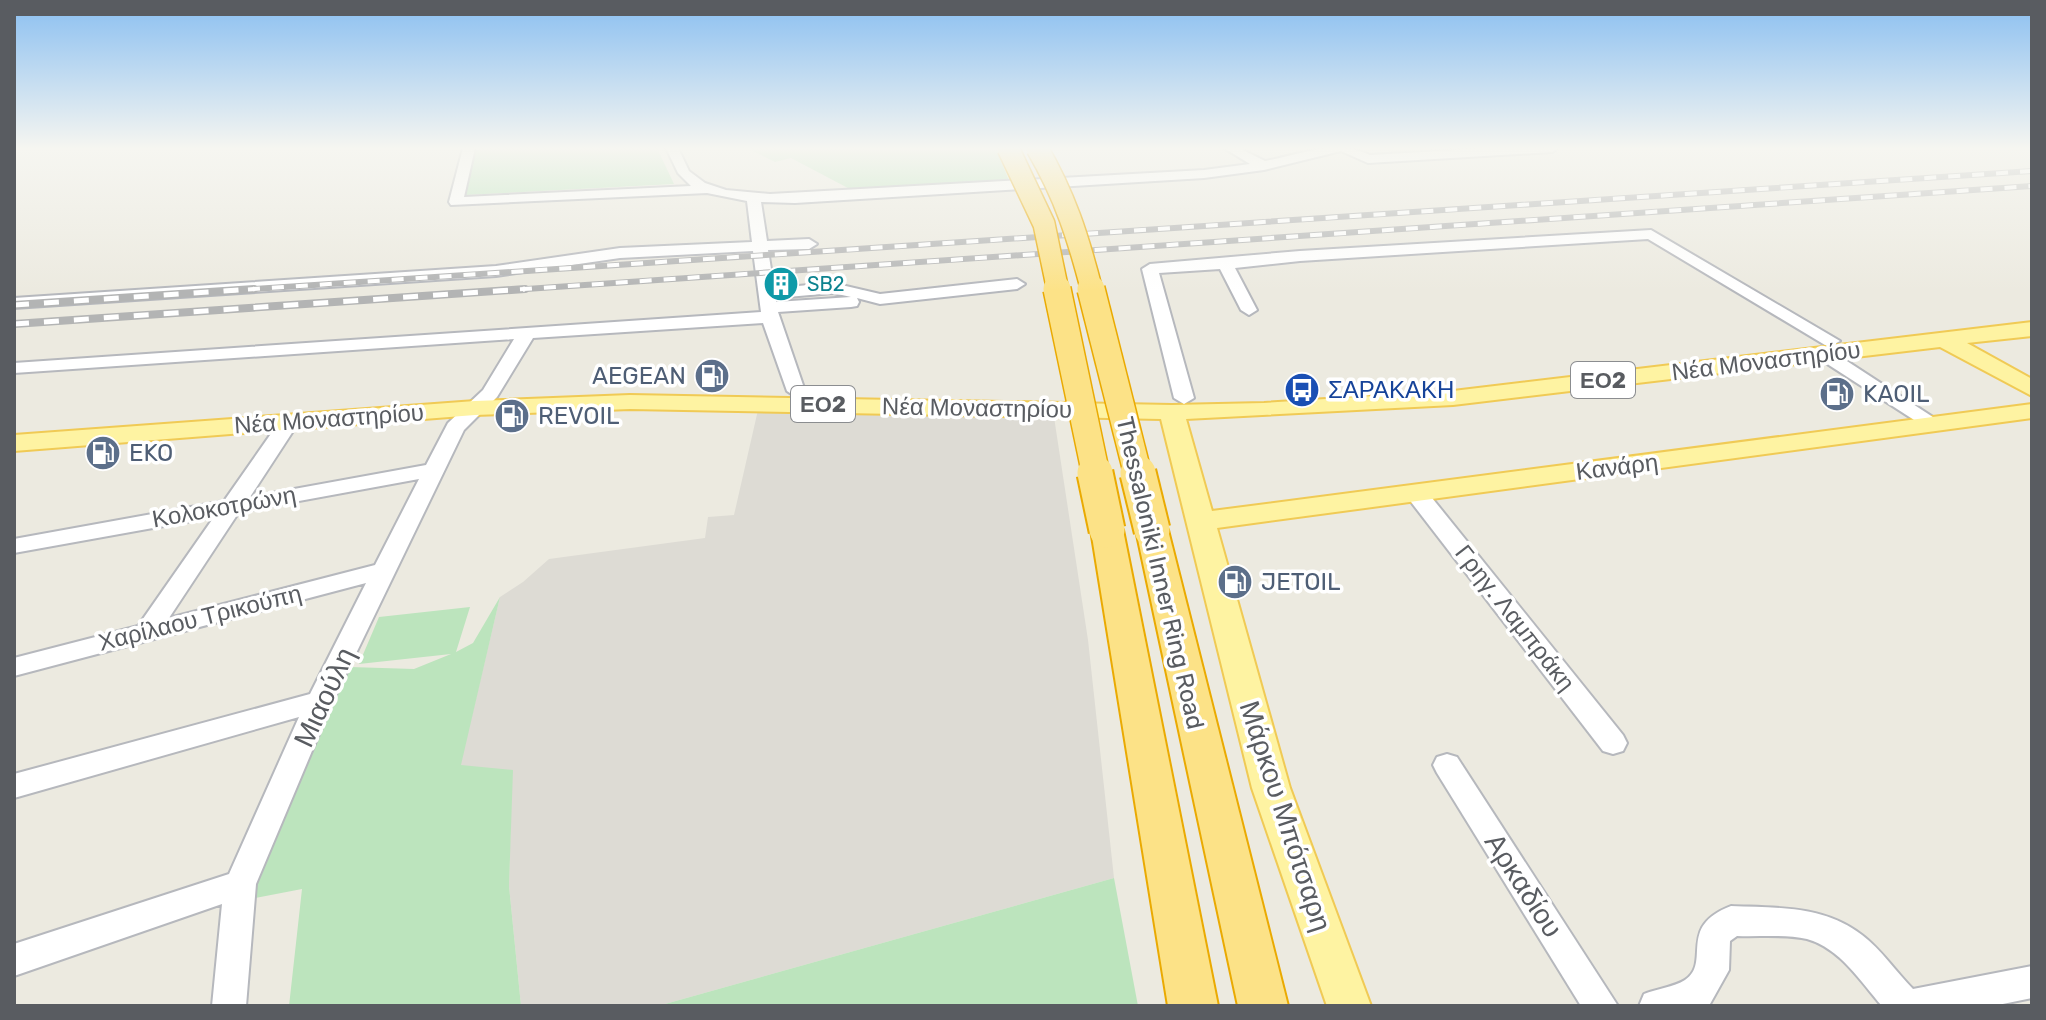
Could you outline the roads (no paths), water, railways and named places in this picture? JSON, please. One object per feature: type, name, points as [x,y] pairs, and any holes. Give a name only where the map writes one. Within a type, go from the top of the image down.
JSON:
[{"type":"highway","name":"Thessaloniki Inner Ring Road","points":[[1031,196],[1044,224],[1107,530],[1193,1006]]},
{"type":"highway","name":"Thessaloniki Inner Ring Road","points":[[1064,196],[1076,228],[1152,530],[1263,1006]]},
{"type":"main road","name":"Νέα Μοναστηρίου","points":[[14,443],[289,422],[621,389],[796,391],[1264,410],[1405,402],[1936,335],[2032,318]]},
{"type":"main road","name":"Νέα Μοναστηρίου","points":[[1936,335],[2032,329]]},
{"type":"main road","points":[[1936,335],[2032,389]]},
{"type":"main road","name":"Νέα Μοναστηρίου","points":[[14,428],[483,401],[1178,405]]},
{"type":"main road","name":"Μάρκου Μπότσαρη","points":[[1178,405],[1202,521],[1271,788],[1349,1006]]},
{"type":"main road","name":"Κανάρη","points":[[1202,521],[2032,411]]},
{"type":"street","points":[[458,196],[456,202],[572,196]]},
{"type":"street","points":[[746,196],[821,199],[877,196]]},
{"type":"street","points":[[753,197],[768,306],[796,391]]},
{"type":"street","points":[[1178,405],[1150,269],[1300,256],[1651,234],[1828,348],[1932,423]]},
{"type":"street","points":[[14,303],[461,274],[620,253],[809,244]]},
{"type":"street","points":[[1225,264],[1249,310]]},
{"type":"street","points":[[16,370],[527,333],[768,306],[880,299],[1017,284]]},
{"type":"street","name":"Μιαούλη","points":[[229,1006],[240,884],[320,701],[456,426],[483,401],[527,333]]},
{"type":"street","points":[[147,632],[289,422]]},
{"type":"street","name":"Κολοκοτρώνη","points":[[14,546],[433,470]]},
{"type":"street","name":"Γρηγ. Λαμπράκη","points":[[1416,493],[1613,743]]},
{"type":"street","name":"Χαρίλαου Τρικούπη","points":[[14,667],[385,570]]},
{"type":"street","points":[[14,786],[320,701]]},
{"type":"street","name":"Αρκαδίου","points":[[1447,765],[1601,1006]]},
{"type":"street","points":[[14,960],[240,884]]},
{"type":"street","points":[[1656,1006],[1698,992],[1712,970],[1714,934],[1731,921],[1807,924],[1829,933],[1851,946],[1905,1006]]},
{"type":"street","points":[[1911,1006],[2032,982]]},
{"type":"railway","points":[[224,291],[1661,196]]},
{"type":"railway","points":[[496,291],[1892,196]]},
{"type":"railway","points":[[224,291],[254,289]]},
{"type":"railway","points":[[14,324],[525,289]]},
{"type":"railway","points":[[14,305],[224,291]]},
{"type":"place","name":"SB2","points":[[781,284]]},
{"type":"place","name":"AEGEAN","points":[[712,376]]},
{"type":"place","name":"ΣΑΡΑΚΑΚΗ","points":[[1302,390]]},
{"type":"place","name":"KAOIL","points":[[1837,394]]},
{"type":"place","name":"REVOIL","points":[[512,416]]},
{"type":"place","name":"EKO","points":[[103,453]]},
{"type":"place","name":"JETOIL","points":[[1235,582]]}]
